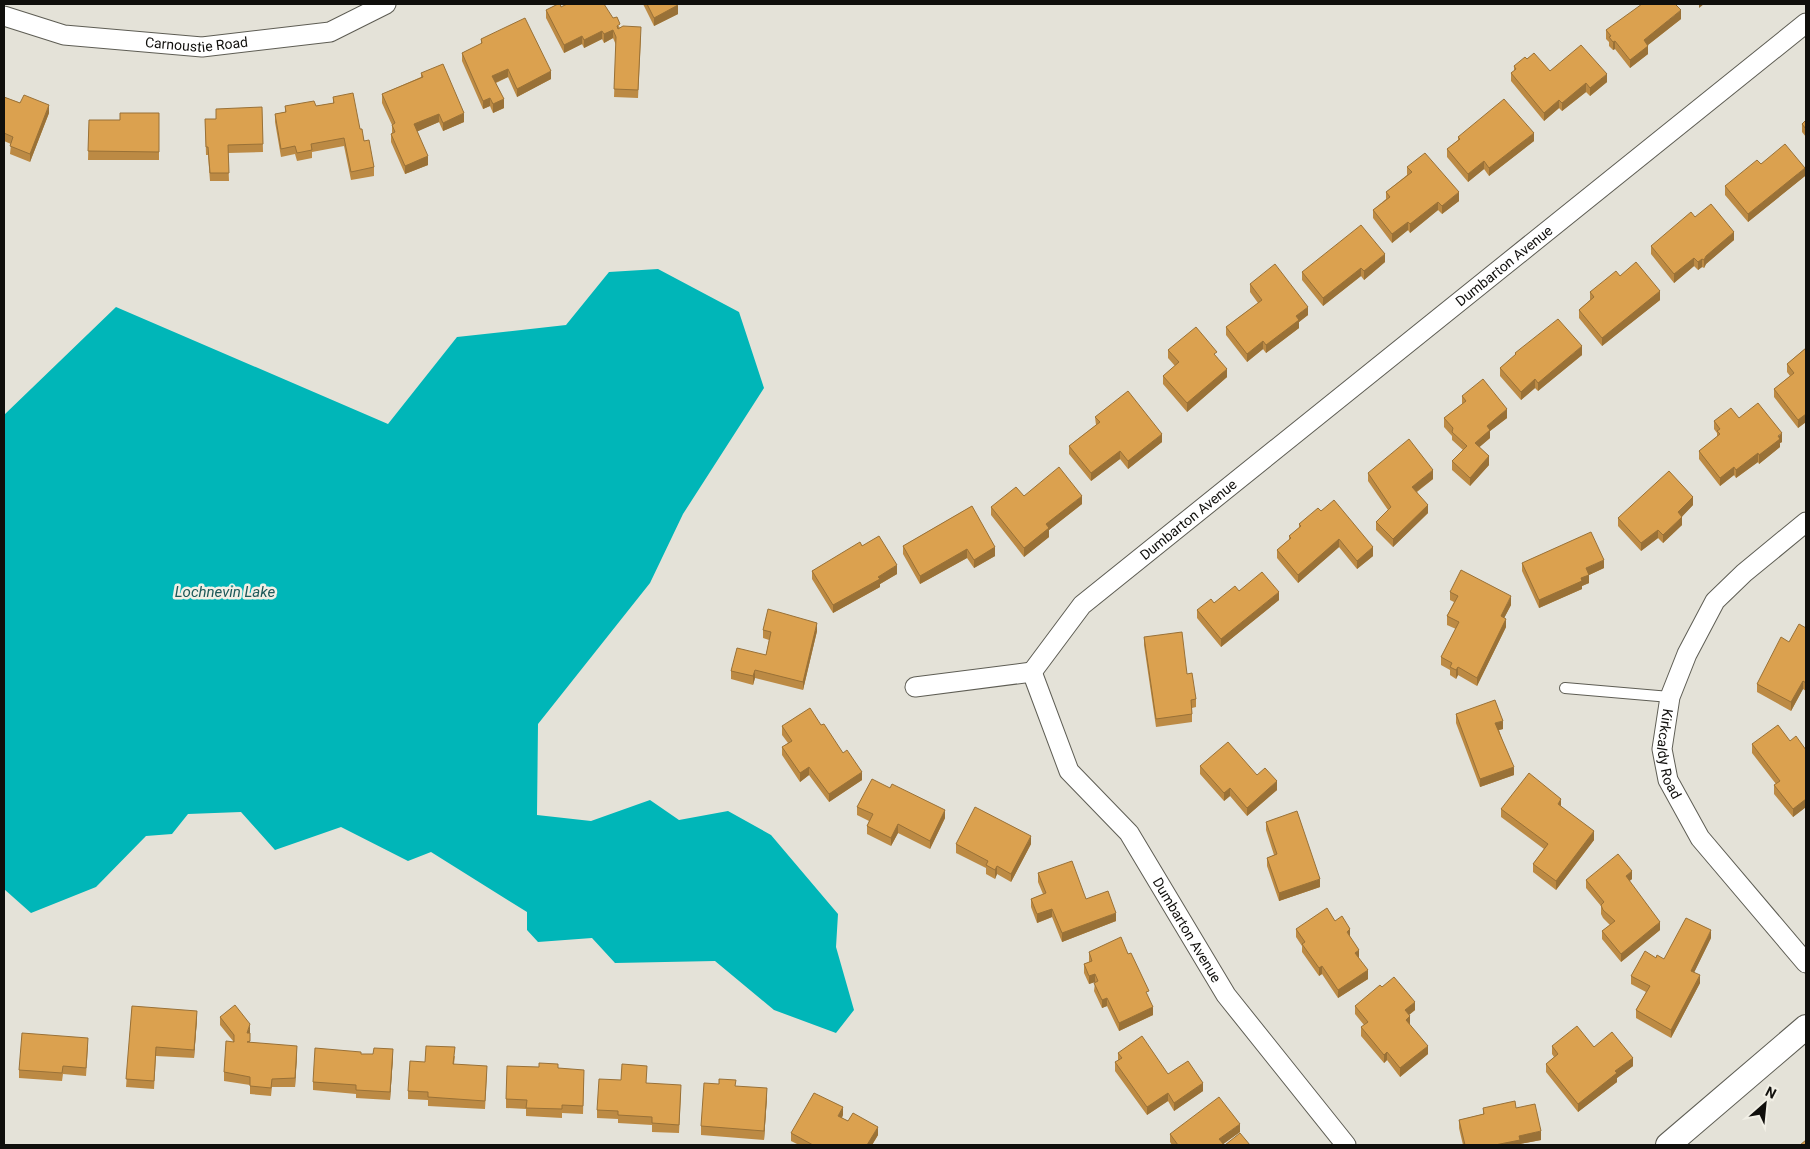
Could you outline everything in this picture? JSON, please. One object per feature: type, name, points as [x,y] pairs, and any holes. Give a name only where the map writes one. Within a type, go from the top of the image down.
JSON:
[{"type":"street","name":"Carnoustie Road","points":[[4,16],[64,35],[202,47],[330,32],[386,4]]},
{"type":"street","name":"Dumbarton Avenue","points":[[1346,1145],[1226,995],[1130,833],[1068,772],[1032,672],[1082,605],[1806,23]]},
{"type":"street","name":"Kirkcaldy Road","points":[[1806,522],[1744,573],[1715,600],[1687,654],[1670,697],[1662,749],[1668,780],[1700,838],[1806,963]]},
{"type":"street","points":[[915,687],[1032,672]]},
{"type":"street","points":[[1668,1145],[1806,1028]]},
{"type":"lane","points":[[1565,688],[1670,697]]},
{"type":"water","name":"Lochnevin Lake","points":[[658,269],[739,312],[764,388],[683,514],[650,583],[538,724],[537,815],[591,821],[650,800],[679,820],[728,811],[771,835],[838,914],[836,947],[854,1010],[836,1033],[774,1010],[715,961],[615,963],[592,938],[538,942],[527,930],[527,912],[431,852],[408,861],[341,827],[275,850],[241,812],[188,814],[172,834],[146,836],[96,887],[31,913],[4,889],[4,415],[116,307],[388,424],[457,337],[566,325],[609,272]]},
{"type":"building","points":[[558,4],[561,7],[567,4],[604,4],[613,18],[617,17],[620,24],[617,26],[618,29],[623,26],[641,27],[638,90],[614,89],[616,37],[613,30],[604,34],[602,31],[584,40],[582,36],[564,45],[546,10]]},
{"type":"building","points":[[647,4],[677,4],[678,5],[654,18]]},
{"type":"building","points":[[1642,4],[1675,4],[1681,10],[1644,40],[1648,46],[1630,60],[1615,41],[1613,42],[1609,37],[1611,36],[1606,30]]},
{"type":"building","points":[[525,18],[551,71],[517,89],[508,69],[492,76],[504,99],[493,104],[490,98],[483,101],[462,53],[482,43],[481,39]]},
{"type":"building","points":[[1581,45],[1607,74],[1590,88],[1586,83],[1562,103],[1559,100],[1544,113],[1511,73],[1516,69],[1514,66],[1525,57],[1527,59],[1534,53],[1550,71]]},
{"type":"building","points":[[443,64],[464,113],[443,123],[439,114],[414,124],[428,156],[405,166],[391,134],[395,132],[392,125],[395,123],[382,94],[423,77],[421,73]]},
{"type":"building","points":[[353,93],[360,129],[362,129],[364,141],[369,140],[374,167],[351,172],[344,138],[311,144],[312,150],[297,153],[295,146],[281,149],[275,114],[286,112],[285,106],[314,101],[316,106],[334,103],[333,97]]},
{"type":"building","points":[[24,95],[49,105],[30,154],[10,146],[13,137],[4,133],[4,97],[20,103]]},
{"type":"building","points":[[1504,99],[1534,133],[1489,168],[1484,161],[1468,174],[1447,149],[1460,139],[1458,137]]},
{"type":"building","points":[[262,107],[263,144],[228,145],[229,173],[210,173],[208,147],[206,147],[205,119],[216,119],[216,109]]},
{"type":"building","points":[[120,113],[159,113],[159,152],[88,151],[89,120],[120,120]]},
{"type":"building","points":[[1806,120],[1806,129],[1802,124]]},
{"type":"building","points":[[1785,144],[1805,168],[1748,214],[1725,186],[1757,160],[1761,164]]},
{"type":"building","points":[[1425,153],[1459,192],[1442,206],[1438,202],[1410,224],[1408,222],[1392,234],[1373,210],[1390,197],[1386,192],[1412,172],[1407,167]]},
{"type":"building","points":[[1711,204],[1734,232],[1706,256],[1704,260],[1702,259],[1698,262],[1694,258],[1674,274],[1651,246],[1691,212],[1695,217]]},
{"type":"building","points":[[1361,225],[1385,254],[1364,271],[1361,268],[1323,298],[1302,272]]},
{"type":"building","points":[[1636,262],[1660,291],[1602,338],[1579,310],[1594,297],[1590,292],[1616,271],[1620,276]]},
{"type":"building","points":[[1275,264],[1308,307],[1296,316],[1299,320],[1266,345],[1263,341],[1247,354],[1226,327],[1262,300],[1250,284]]},
{"type":"building","points":[[1558,319],[1582,346],[1538,383],[1535,379],[1521,392],[1500,368],[1515,353]]},
{"type":"building","points":[[1196,327],[1217,352],[1214,354],[1227,369],[1187,403],[1163,376],[1179,362],[1168,350]]},
{"type":"building","points":[[1806,348],[1806,414],[1798,420],[1774,389],[1794,373],[1787,364]]},
{"type":"building","points":[[1483,379],[1507,409],[1487,426],[1490,430],[1475,443],[1489,456],[1470,478],[1452,461],[1467,446],[1452,432],[1453,428],[1444,418],[1466,401],[1462,396]]},
{"type":"building","points":[[1128,391],[1162,434],[1128,461],[1120,451],[1091,473],[1069,446],[1100,422],[1095,417]]},
{"type":"building","points":[[1758,403],[1782,433],[1778,436],[1780,439],[1736,470],[1734,467],[1720,478],[1699,451],[1720,434],[1717,431],[1720,429],[1714,421],[1731,408],[1739,418]]},
{"type":"building","points":[[1409,439],[1433,470],[1412,487],[1428,505],[1393,539],[1376,522],[1391,507],[1368,473]]},
{"type":"building","points":[[1059,467],[1082,496],[1046,524],[1049,528],[1024,548],[991,507],[1016,487],[1024,496]]},
{"type":"building","points":[[1669,471],[1693,497],[1678,512],[1682,517],[1663,535],[1658,530],[1641,543],[1618,518]]},
{"type":"building","points":[[1334,500],[1373,547],[1357,561],[1339,539],[1298,575],[1277,550],[1291,538],[1289,536],[1301,526],[1299,524],[1318,508],[1321,511]]},
{"type":"building","points":[[972,506],[995,547],[974,560],[967,549],[920,576],[903,546]]},
{"type":"building","points":[[1591,532],[1604,560],[1586,568],[1589,575],[1581,578],[1582,581],[1539,600],[1522,563]]},
{"type":"building","points":[[879,536],[897,565],[878,577],[880,579],[833,605],[812,571],[860,542],[862,546]]},
{"type":"building","points":[[1461,570],[1511,596],[1501,616],[1506,619],[1477,678],[1458,667],[1456,670],[1450,667],[1452,663],[1441,657],[1459,622],[1447,616],[1458,596],[1450,592]]},
{"type":"building","points":[[1262,572],[1279,592],[1221,639],[1197,610],[1211,599],[1214,603],[1235,586],[1239,591]]},
{"type":"building","points":[[768,609],[817,623],[803,682],[755,670],[753,676],[731,671],[737,648],[766,655],[771,632],[763,630]]},
{"type":"building","points":[[1799,624],[1806,628],[1806,683],[1803,681],[1791,702],[1757,684],[1781,637],[1789,642]]},
{"type":"building","points":[[1182,632],[1187,674],[1192,673],[1196,699],[1191,700],[1192,714],[1156,719],[1144,637]]},
{"type":"building","points":[[1495,700],[1503,721],[1495,723],[1514,767],[1480,779],[1456,714]]},
{"type":"building","points":[[810,708],[821,725],[824,724],[843,753],[847,750],[862,772],[829,794],[809,767],[800,773],[782,747],[792,741],[782,726]]},
{"type":"building","points":[[1778,725],[1790,741],[1796,736],[1806,750],[1806,799],[1793,809],[1774,785],[1780,781],[1752,744]]},
{"type":"building","points":[[1228,742],[1257,775],[1265,768],[1277,781],[1247,808],[1230,788],[1224,793],[1200,766]]},
{"type":"building","points":[[1529,773],[1561,799],[1558,804],[1594,831],[1556,881],[1533,864],[1548,844],[1501,809]]},
{"type":"building","points":[[872,779],[890,788],[892,784],[945,810],[930,841],[898,824],[891,838],[867,826],[873,814],[857,807]]},
{"type":"building","points":[[975,807],[1031,836],[1011,874],[997,866],[995,870],[986,865],[988,861],[956,844]]},
{"type":"building","points":[[1297,811],[1320,879],[1279,893],[1267,858],[1277,854],[1266,822]]},
{"type":"building","points":[[1618,854],[1632,871],[1626,876],[1660,922],[1621,954],[1602,931],[1615,921],[1603,910],[1601,905],[1604,902],[1586,880]]},
{"type":"building","points":[[1072,861],[1086,899],[1108,891],[1116,913],[1062,933],[1052,909],[1037,914],[1031,899],[1046,893],[1038,873]]},
{"type":"building","points":[[1327,908],[1335,921],[1342,916],[1350,929],[1347,932],[1359,950],[1355,953],[1368,970],[1338,990],[1322,966],[1319,968],[1302,944],[1305,942],[1296,929]]},
{"type":"building","points":[[1686,918],[1711,930],[1691,971],[1700,975],[1671,1030],[1636,1010],[1650,986],[1631,976],[1645,951],[1656,958],[1657,955],[1664,959]]},
{"type":"building","points":[[1121,937],[1128,954],[1131,953],[1149,991],[1146,992],[1153,1007],[1119,1023],[1107,998],[1102,1000],[1094,983],[1098,981],[1095,974],[1089,976],[1084,964],[1092,961],[1089,952]]},
{"type":"building","points":[[1394,977],[1415,1002],[1405,1010],[1410,1016],[1406,1020],[1428,1046],[1400,1068],[1387,1052],[1384,1055],[1361,1027],[1368,1022],[1355,1006],[1380,985],[1382,987]]},
{"type":"building","points":[[235,1005],[250,1024],[247,1033],[250,1033],[250,1041],[247,1042],[297,1046],[295,1078],[272,1079],[271,1088],[250,1086],[250,1077],[224,1072],[226,1041],[234,1042],[234,1035],[220,1017]]},
{"type":"building","points":[[132,1006],[197,1011],[194,1050],[156,1047],[154,1081],[126,1079]]},
{"type":"building","points":[[1577,1026],[1594,1047],[1612,1032],[1633,1058],[1615,1071],[1617,1073],[1578,1104],[1546,1064],[1558,1054],[1552,1046]]},
{"type":"building","points":[[22,1033],[88,1038],[86,1068],[63,1066],[62,1073],[19,1070]]},
{"type":"building","points":[[1142,1036],[1168,1074],[1188,1061],[1203,1083],[1174,1103],[1168,1093],[1147,1107],[1115,1062],[1122,1058],[1118,1053]]},
{"type":"building","points":[[426,1046],[455,1047],[453,1064],[487,1066],[485,1101],[428,1097],[428,1092],[408,1091],[410,1061],[425,1062]]},
{"type":"building","points":[[315,1048],[361,1052],[361,1054],[373,1054],[374,1048],[393,1049],[390,1092],[356,1090],[356,1085],[313,1082]]},
{"type":"building","points":[[539,1063],[558,1064],[558,1068],[584,1070],[583,1106],[562,1105],[562,1109],[526,1108],[527,1100],[506,1099],[507,1066],[539,1067]]},
{"type":"building","points":[[622,1064],[647,1066],[646,1083],[681,1085],[679,1125],[652,1123],[652,1117],[618,1115],[618,1111],[597,1110],[599,1079],[621,1080]]},
{"type":"building","points":[[719,1079],[736,1080],[735,1086],[767,1088],[764,1131],[701,1126],[704,1083],[719,1084]]},
{"type":"building","points":[[814,1093],[843,1107],[838,1116],[848,1121],[853,1113],[878,1127],[867,1145],[813,1145],[791,1133]]},
{"type":"building","points":[[1219,1097],[1240,1124],[1219,1139],[1224,1145],[1178,1145],[1170,1134]]},
{"type":"building","points":[[1515,1101],[1516,1108],[1535,1104],[1541,1131],[1519,1136],[1520,1140],[1495,1145],[1465,1145],[1459,1120],[1484,1114],[1483,1108]]},
{"type":"building","points":[[1240,1133],[1250,1145],[1225,1145]]}]
